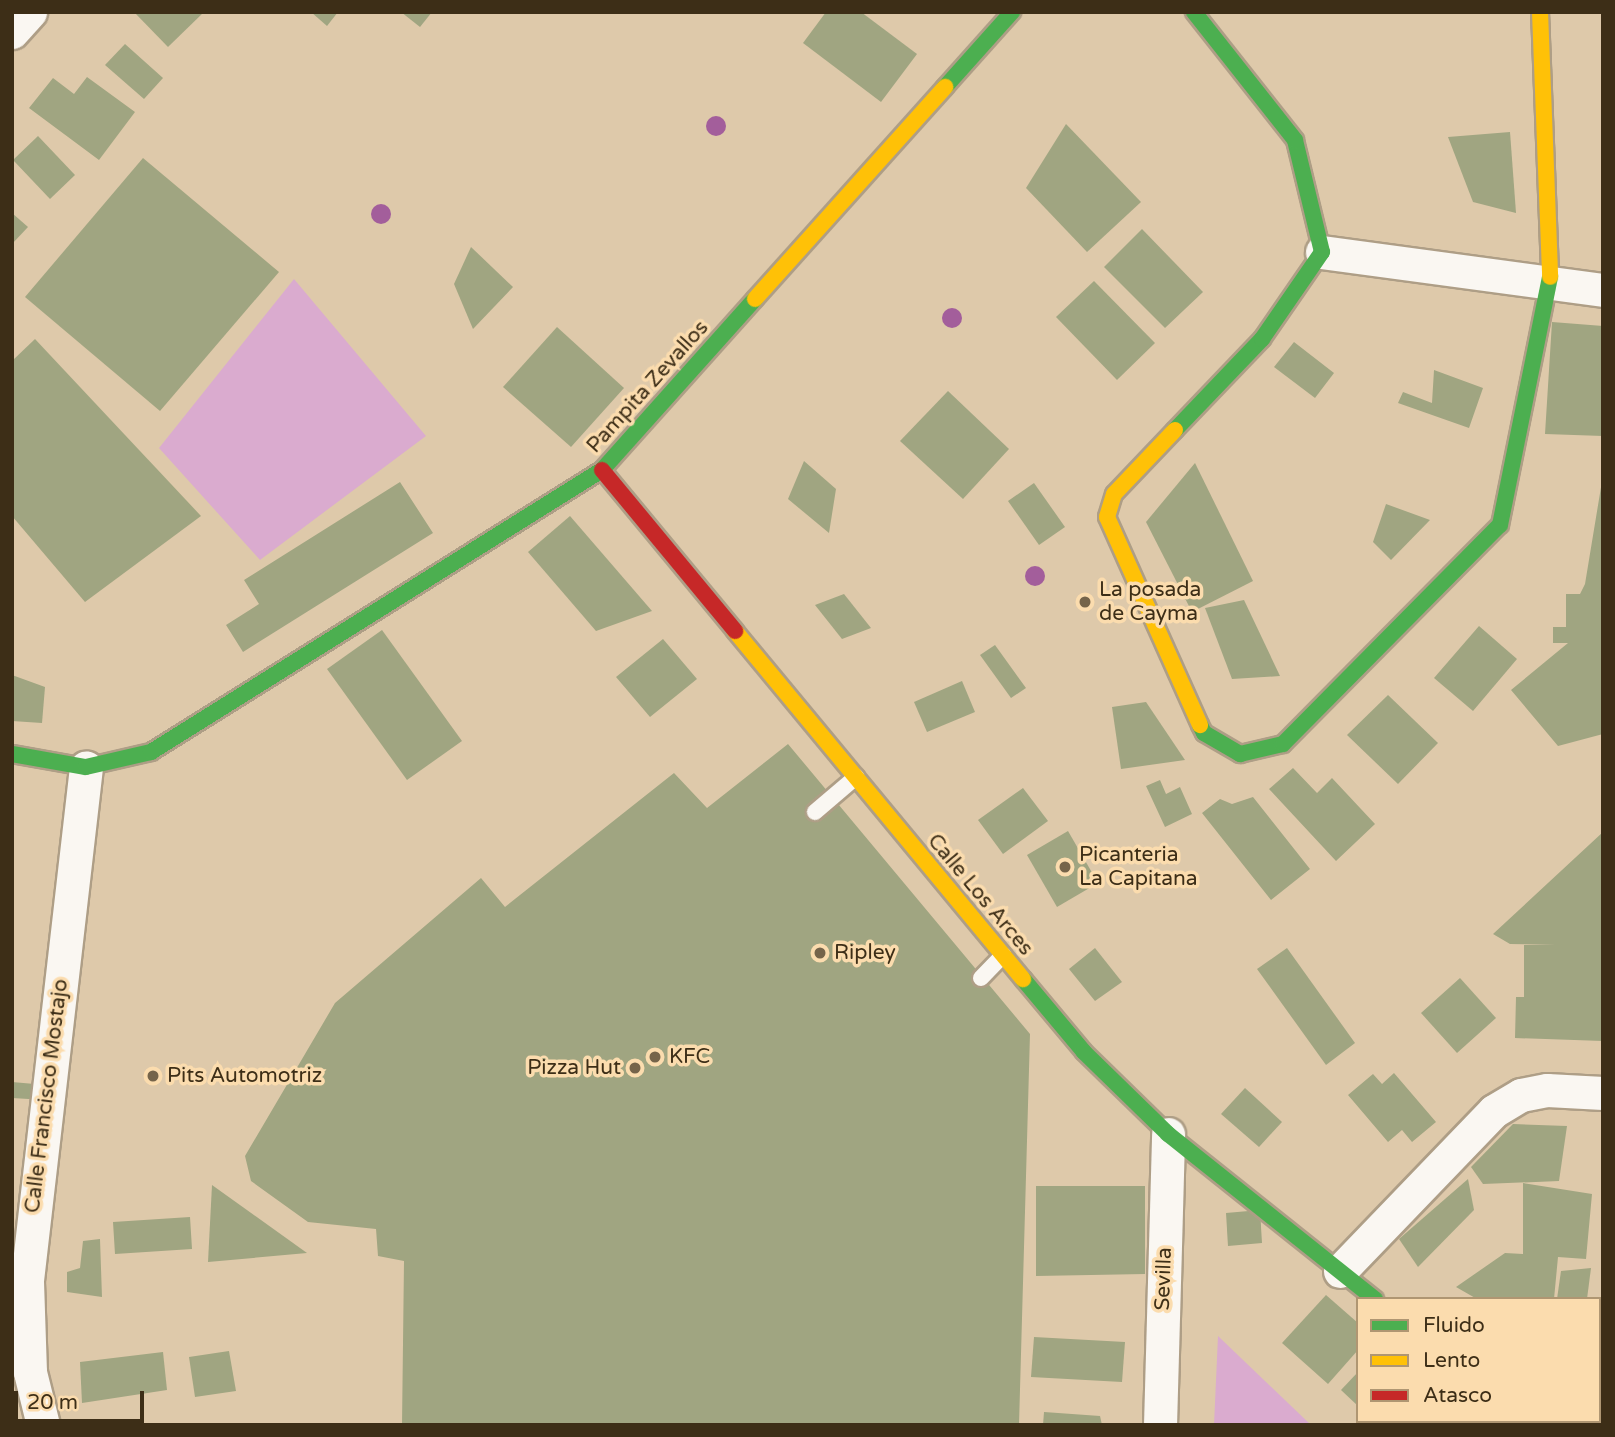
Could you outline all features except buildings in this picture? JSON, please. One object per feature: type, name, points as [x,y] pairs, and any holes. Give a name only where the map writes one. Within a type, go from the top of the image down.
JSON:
[{"type":"street","points":[[12,32],[30,12]]},
{"type":"street","name":"Pampita Zevallos","points":[[86,767],[151,752],[602,470],[1012,12]]},
{"type":"street","points":[[1194,12],[1295,140],[1322,252],[1262,339],[1114,494],[1108,517],[1204,733],[1240,754],[1283,744],[1500,525],[1550,284],[1540,12]]},
{"type":"street","points":[[1322,252],[1603,290]]},
{"type":"street","name":"Calle Los Arces","points":[[602,470],[1084,1052],[1168,1134],[1372,1297]]},
{"type":"street","points":[[12,754],[86,767]]},
{"type":"street","name":"Calle Francisco Mostajo","points":[[43,1425],[30,1372],[27,1280],[86,767]]},
{"type":"street","points":[[1340,1271],[1494,1111],[1521,1095],[1547,1090],[1603,1093]]},
{"type":"street","name":"Sevilla","points":[[1160,1425],[1168,1134]]},
{"type":"lane","points":[[815,812],[856,777]]},
{"type":"lane","points":[[981,978],[1003,956]]},
{"type":"shaded area","points":[[294,279],[426,436],[260,560],[159,448]]},
{"type":"shaded area","points":[[1218,1336],[1311,1425],[1214,1425]]},
{"type":"traffic: fast","points":[[945,87],[1012,12]]},
{"type":"traffic: fast","points":[[1175,430],[1262,339],[1322,252],[1295,140],[1194,12]]},
{"type":"traffic: fast","points":[[1200,725],[1204,733],[1240,754],[1283,744],[1500,525],[1550,277]]},
{"type":"traffic: fast","points":[[12,754],[86,767],[151,752],[602,470],[755,299]]},
{"type":"traffic: fast","points":[[1023,979],[1084,1052],[1168,1134],[1372,1297]]},
{"type":"traffic: slow","points":[[1540,12],[1550,277]]},
{"type":"traffic: slow","points":[[755,299],[945,87]]},
{"type":"traffic: slow","points":[[1175,430],[1114,494],[1107,517],[1200,725]]},
{"type":"traffic: slow","points":[[735,631],[1023,979]]},
{"type":"traffic: jam","points":[[602,470],[735,631]]},
{"type":"place","name":"La posada de Cayma","points":[[1085,602]]},
{"type":"place","name":"Picanteria La Capitana","points":[[1065,867]]},
{"type":"place","name":"Ripley","points":[[820,953]]},
{"type":"place","name":"KFC","points":[[655,1057]]},
{"type":"place","name":"Pizza Hut","points":[[635,1068]]},
{"type":"place","name":"Pits Automotriz","points":[[153,1076]]}]
